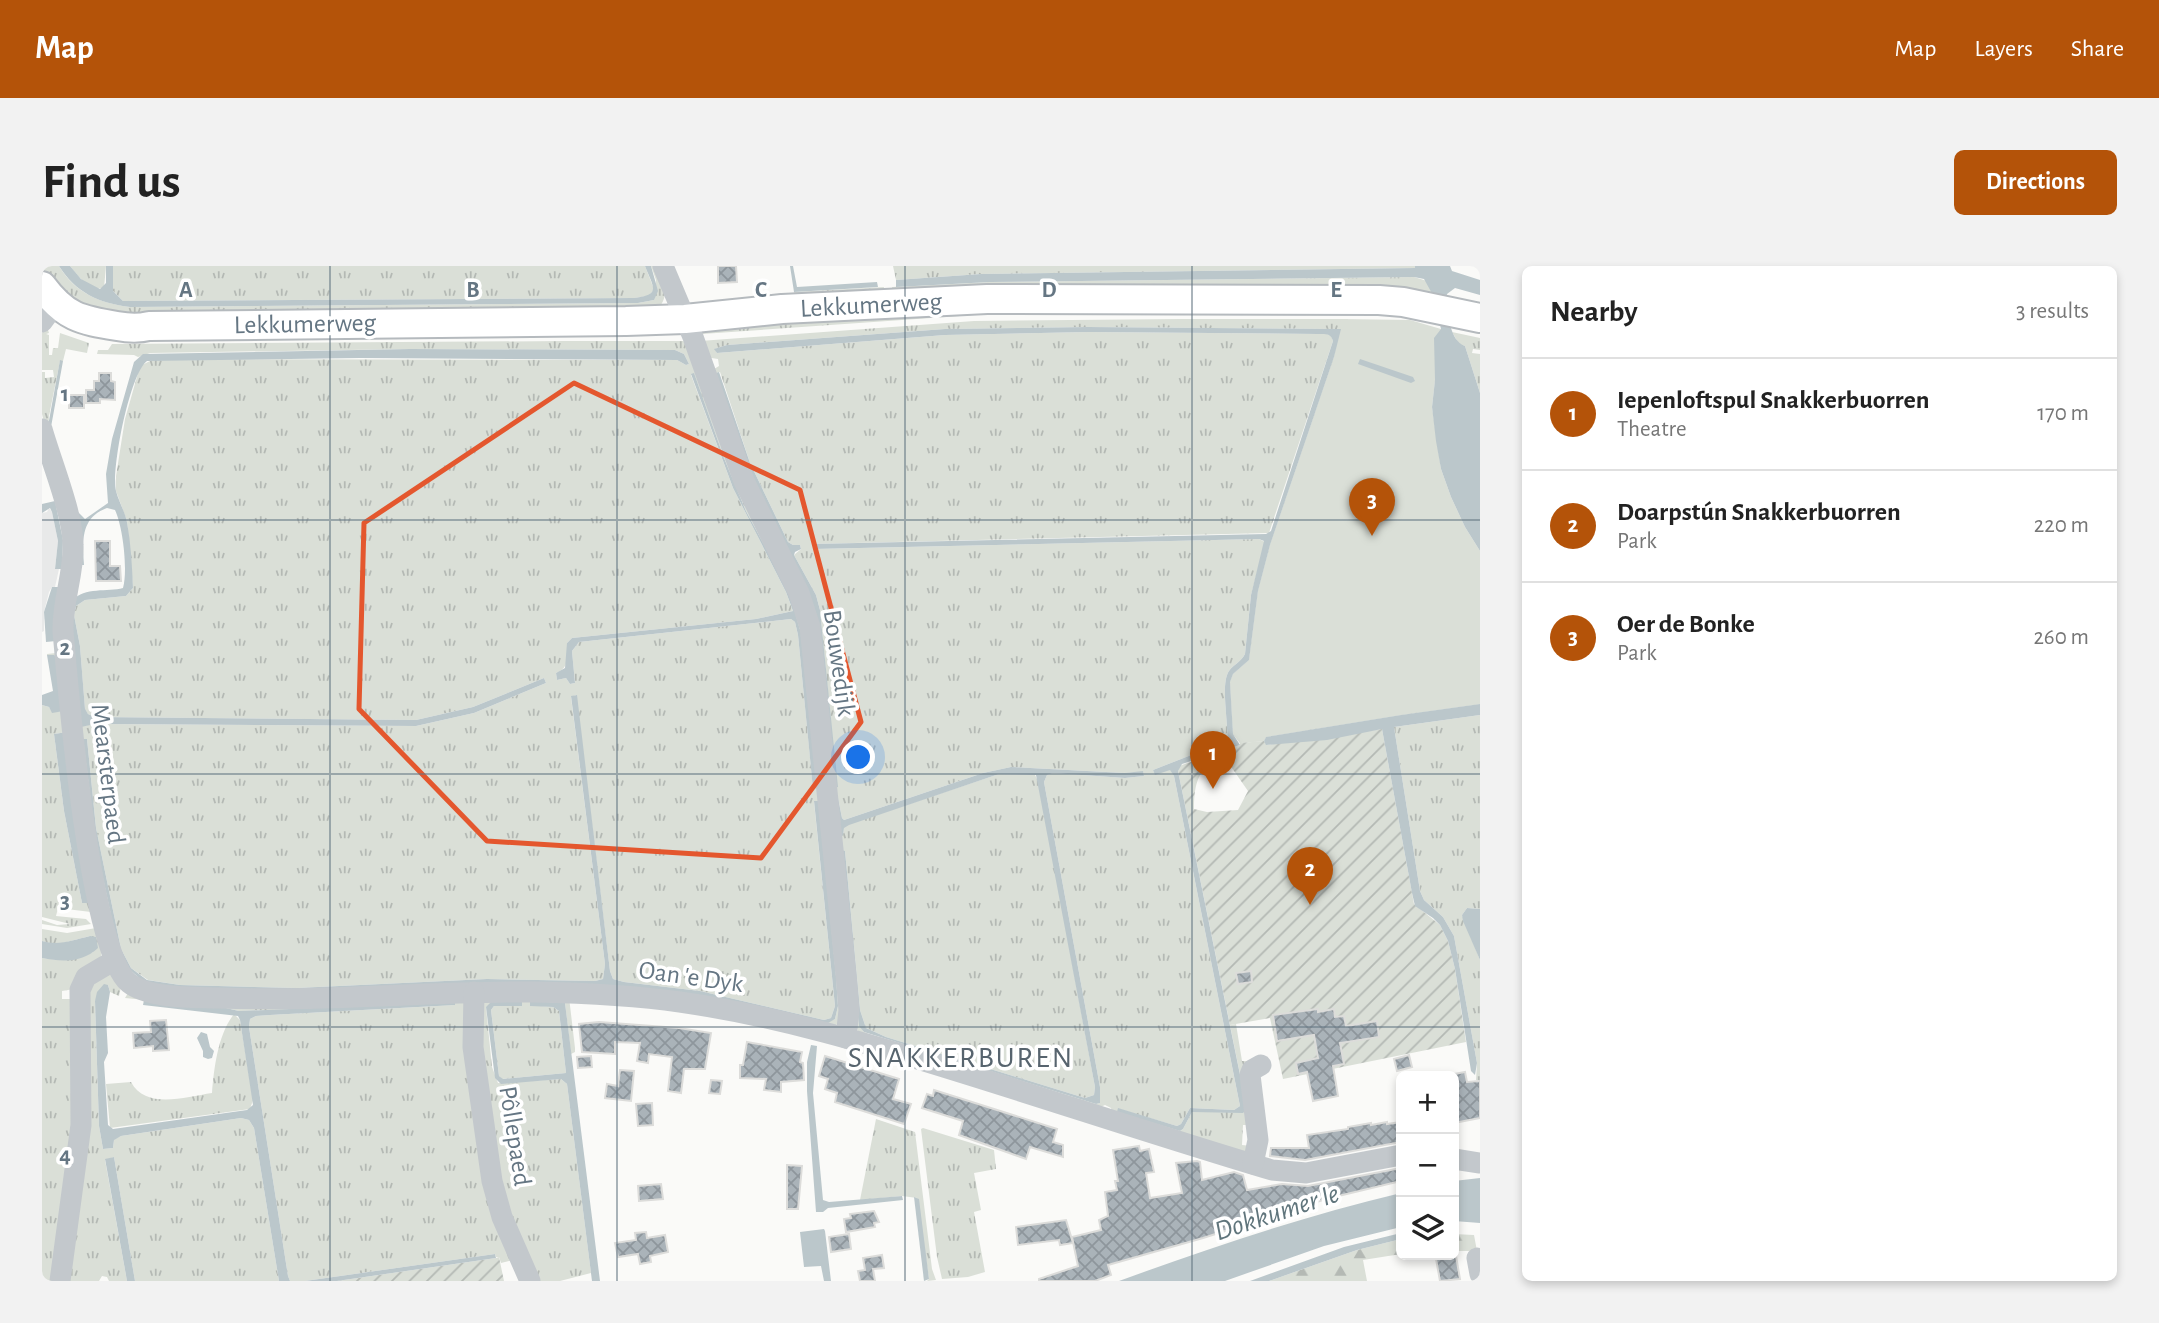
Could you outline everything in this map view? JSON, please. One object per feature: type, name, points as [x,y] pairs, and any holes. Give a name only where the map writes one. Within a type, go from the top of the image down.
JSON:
[{"type":"main road","name":"Lekkumerweg","points":[[47,304],[89,322],[135,328],[685,319],[782,309],[987,299],[1366,300],[1403,302],[1480,318]]},
{"type":"street","name":"Bouwedijk","points":[[663,266],[744,481],[799,593],[810,627],[846,975],[849,1010],[846,1038]]},
{"type":"street","name":"Mearsterpaed","points":[[42,429],[72,530],[72,564],[62,618],[64,647],[78,788],[103,924],[113,961]]},
{"type":"street","name":"Oan 'e Dyk","points":[[113,961],[127,982],[138,988],[184,996],[304,999],[474,992],[651,998],[758,1015],[846,1038],[1272,1170],[1306,1173],[1396,1156]]},
{"type":"street","points":[[60,1281],[81,1125],[80,990],[86,977],[113,961]]},
{"type":"street","name":"Pôllepaed","points":[[474,992],[473,1047],[492,1181],[502,1217],[530,1281]]},
{"type":"street","points":[[1253,1164],[1258,1140],[1250,1075],[1252,1070],[1261,1065]]},
{"type":"street","points":[[1459,1160],[1480,1163]]},
{"type":"highlighted area","points":[[574,383],[800,490],[861,722],[761,858],[487,841],[359,709],[364,523]]},
{"type":"shaded area","points":[[59,266],[70,266],[81,279],[100,289],[106,283],[106,266],[113,266],[113,291],[123,301],[634,298],[652,292],[645,266],[651,266],[658,291],[654,300],[638,303],[130,307],[108,303],[89,295],[73,283]]},
{"type":"shaded area","points":[[790,266],[793,266],[797,287],[877,282],[878,287],[794,292]]},
{"type":"shaded area","points":[[1450,266],[1452,271],[1480,280],[1480,295],[1455,288],[1447,294],[1446,300],[1453,333],[1465,346],[1480,393],[1480,551],[1465,527],[1441,469],[1432,407],[1435,380],[1434,338],[1441,329],[1434,297],[1424,279],[990,282],[896,287],[896,280],[981,274]]},
{"type":"shaded area","points":[[945,329],[1341,329],[1270,545],[1258,591],[1249,660],[1233,674],[1230,682],[1233,734],[1240,745],[1182,764],[1178,771],[1247,1109],[1243,1113],[1192,1112],[1180,1131],[1117,1112],[1118,1108],[1177,1126],[1190,1108],[1234,1110],[1240,1106],[1174,776],[1170,770],[1155,775],[1153,770],[1227,741],[1226,677],[1245,654],[1251,595],[1264,541],[814,549],[812,544],[1266,534],[1271,531],[1332,338],[1323,334],[1088,332],[945,335],[717,353],[714,349],[727,345]]},
{"type":"shaded area","points":[[410,349],[675,350],[684,354],[689,364],[677,360],[360,358],[147,361],[134,383],[128,402],[116,463],[116,491],[126,518],[133,588],[126,596],[85,600],[76,606],[74,615],[80,646],[85,709],[95,717],[416,720],[473,707],[544,678],[546,683],[474,713],[416,726],[95,724],[81,727],[72,647],[73,600],[83,593],[123,588],[125,560],[118,517],[115,510],[107,508],[92,517],[88,524],[83,547],[84,565],[80,565],[48,426],[60,360],[63,361],[51,427],[78,512],[85,519],[108,503],[106,474],[112,439],[134,362],[143,354]]},
{"type":"shaded area","points":[[1360,359],[1413,377],[1415,381],[1411,383],[1358,364]]},
{"type":"shaded area","points":[[719,372],[750,463],[788,542],[800,545],[801,549],[794,555],[816,595],[820,610],[838,787],[833,788],[818,631],[752,481],[713,374]]},
{"type":"shaded area","points":[[694,373],[746,511],[789,591],[801,633],[817,788],[813,789],[798,635],[795,622],[791,619],[579,642],[572,651],[575,683],[570,684],[566,678],[557,680],[556,673],[565,668],[567,643],[572,638],[756,619],[793,611],[733,488],[691,374]]},
{"type":"shaded area","points":[[55,501],[63,540],[62,569],[55,569],[58,541],[52,512],[50,508],[42,513],[42,504]]},
{"type":"shaded area","points":[[49,508],[58,541],[55,568],[59,569],[55,587],[49,592],[42,632],[42,513]]},
{"type":"shaded area","points":[[52,587],[58,587],[56,641],[46,642],[44,612]]},
{"type":"shaded area","points":[[47,655],[60,658],[64,711],[52,713],[49,707],[42,705],[42,695],[53,691]]},
{"type":"shaded area","points":[[577,695],[613,979],[700,991],[824,1020],[831,1018],[835,1006],[814,801],[819,801],[836,976],[838,1006],[835,1019],[828,1023],[737,1002],[180,989],[146,984],[121,962],[97,850],[83,739],[87,739],[96,828],[121,949],[131,968],[147,980],[180,985],[297,988],[487,979],[603,979],[605,964],[571,696]]},
{"type":"shaded area","points":[[1480,704],[1480,715],[1394,727],[1420,891],[1424,900],[1443,917],[1454,936],[1477,1063],[1475,1075],[1471,1071],[1448,941],[1440,925],[1415,906],[1382,729],[1327,740],[1266,745],[1264,741],[1266,737]]},
{"type":"shaded area","points":[[67,732],[92,903],[82,903],[64,811],[54,734]]},
{"type":"shaded area","points":[[1011,767],[1125,773],[1143,771],[1144,776],[1125,778],[1053,773],[1047,775],[1044,782],[1100,1087],[1100,1103],[1096,1104],[864,1032],[859,1026],[840,849],[845,851],[860,1010],[866,1028],[886,1037],[1085,1098],[1094,1095],[1095,1087],[1036,775],[999,774],[849,825],[844,828],[843,836],[839,834],[834,799],[838,798],[844,820],[983,773]]},
{"type":"shaded area","points":[[1467,908],[1480,909],[1480,960],[1463,921],[1462,915]]},
{"type":"shaded area","points":[[96,937],[98,948],[79,959],[64,961],[42,958],[42,941],[60,943]]},
{"type":"shaded area","points":[[104,984],[108,985],[110,992],[106,1017],[108,1053],[104,1062],[108,1125],[113,1129],[247,1110],[253,1105],[238,1016],[143,1005],[144,1000],[239,1011],[455,1002],[455,1005],[270,1015],[250,1019],[249,1027],[290,1281],[279,1281],[254,1128],[249,1120],[241,1118],[121,1136],[114,1140],[113,1148],[103,1149],[99,1126],[95,1001],[97,992]]},
{"type":"shaded area","points":[[522,1001],[522,1006],[494,1006],[491,1010],[499,1076],[503,1079],[566,1073],[559,1011],[553,1007],[530,1006],[530,1001],[565,1003],[600,1281],[592,1281],[567,1084],[561,1079],[501,1084],[495,1078],[486,1007],[491,1002]]},
{"type":"shaded area","points":[[201,1032],[207,1034],[210,1047],[214,1051],[212,1058],[203,1057],[197,1038]]},
{"type":"shaded area","points":[[811,1045],[817,1046],[813,1093],[823,1200],[829,1202],[902,1196],[903,1200],[828,1208],[823,1212],[816,1212],[807,1091],[807,1062]]},
{"type":"shaded area","points":[[114,1157],[135,1281],[127,1281],[105,1159]]},
{"type":"shaded area","points":[[1480,1178],[1480,1223],[1459,1221],[1459,1180]]},
{"type":"shaded area","points":[[1396,1194],[1396,1228],[1324,1246],[1225,1281],[1119,1281],[1259,1233]]},
{"type":"shaded area","points":[[914,1197],[919,1199],[929,1279],[924,1281]]},
{"type":"shaded area","points":[[824,1229],[831,1281],[824,1281],[821,1266],[804,1267],[800,1232]]},
{"type":"shaded area","points":[[1396,1234],[1396,1240],[1357,1250],[1269,1281],[1250,1281],[1344,1247]]},
{"type":"shaded area","points":[[495,1254],[496,1258],[337,1281],[305,1281]]},
{"type":"green space","points":[[42,266],[59,266],[73,283],[89,295],[108,303],[130,307],[638,303],[654,300],[656,280],[651,266],[660,266],[665,296],[655,312],[247,317],[85,313],[47,280]]},
{"type":"green space","points":[[70,266],[106,266],[104,288],[89,285]]},
{"type":"green space","points":[[113,266],[645,266],[654,289],[649,296],[634,298],[123,301],[113,291]]},
{"type":"green space","points":[[893,266],[1415,268],[981,274],[896,280]]},
{"type":"green space","points":[[1414,277],[1427,281],[1434,297],[893,292],[892,287],[990,282]]},
{"type":"green space","points":[[884,287],[883,293],[692,308],[700,302],[703,304],[795,298],[794,292]]},
{"type":"green space","points":[[894,311],[1053,313],[974,315],[702,334],[704,329]]},
{"type":"green space","points":[[1341,319],[1410,320],[1441,329],[1432,407],[1441,469],[1465,527],[1480,551],[1480,704],[1240,743],[1233,734],[1230,682],[1233,674],[1249,660],[1258,591],[1270,545],[1334,357]]},
{"type":"green space","points":[[1348,319],[1340,370],[1262,605],[1260,654],[1247,677],[1241,716],[1248,728],[1260,731],[1480,697],[1480,704],[1266,737],[1264,741],[1240,743],[1233,734],[1230,682],[1233,674],[1249,660],[1258,591],[1270,545],[1334,357],[1340,329],[945,329],[727,345],[715,349],[717,353],[945,335],[1088,332],[1331,336],[1333,341],[1269,533],[813,544],[815,549],[1259,539],[1265,542],[1251,595],[1245,654],[1226,677],[1227,741],[1153,770],[1155,774],[1170,769],[1174,776],[1240,1106],[1234,1110],[1190,1108],[1177,1126],[1119,1109],[1118,1111],[1180,1131],[1192,1112],[1246,1112],[1230,1025],[1236,1024],[1242,1061],[1253,1061],[1245,1075],[1253,1125],[1243,1125],[1242,1145],[1252,1146],[1243,1156],[1112,1114],[1111,1108],[1105,1105],[1096,1109],[866,1038],[858,1031],[853,1020],[814,624],[802,591],[748,479],[711,378],[709,372],[719,366],[718,359],[705,357],[700,341],[974,321]],"holes":[[[720,372],[750,463],[788,542],[800,545],[801,549],[794,555],[816,595],[820,610],[837,787],[833,787],[814,611],[810,597],[752,481],[713,374]],[[1011,767],[1143,772],[1144,776],[1125,778],[1053,773],[1047,775],[1044,782],[1100,1087],[1100,1103],[885,1041],[864,1032],[859,1025],[840,850],[845,851],[860,1010],[866,1028],[886,1037],[1085,1098],[1094,1095],[1095,1087],[1039,783],[1035,775],[999,774],[849,824],[844,827],[843,835],[839,834],[835,799],[838,798],[844,820],[983,773]]]},
{"type":"green space","points":[[45,329],[49,333],[46,334],[49,335],[49,355],[52,355],[53,348],[58,348],[60,333],[89,343],[87,353],[66,349],[63,361],[60,361],[49,416],[48,439],[42,414],[42,372],[45,372],[45,378],[54,377],[53,370],[42,370],[42,333]]},
{"type":"green space","points":[[1452,332],[1480,338],[1480,350],[1473,349],[1472,353],[1480,354],[1480,393],[1465,346],[1459,344]]},
{"type":"green space","points":[[683,341],[688,344],[740,484],[801,613],[805,628],[844,1006],[841,1020],[834,1027],[823,1028],[758,1012],[681,998],[604,989],[504,987],[251,995],[163,991],[131,980],[120,967],[110,941],[85,812],[66,630],[71,589],[78,590],[70,616],[82,726],[416,726],[474,713],[546,683],[544,678],[473,707],[416,720],[95,717],[88,714],[85,710],[80,646],[74,615],[76,606],[85,600],[126,596],[133,588],[127,521],[116,491],[116,476],[125,419],[140,366],[154,359],[677,360],[689,364],[684,354],[675,350],[410,349],[150,353],[138,357],[97,354],[98,350],[108,350],[112,344]],"holes":[[[694,374],[746,511],[789,591],[801,633],[817,788],[813,788],[798,635],[795,622],[791,619],[579,642],[572,651],[575,683],[570,684],[566,678],[557,680],[556,673],[566,665],[567,643],[572,638],[756,619],[793,611],[733,488],[691,375]],[[576,695],[613,979],[700,991],[824,1020],[831,1018],[835,1006],[814,802],[818,801],[836,976],[838,1006],[835,1019],[824,1023],[699,995],[609,985],[487,983],[297,992],[180,989],[146,984],[136,978],[121,962],[92,828],[83,739],[87,739],[96,828],[121,949],[131,968],[148,980],[180,985],[297,988],[487,979],[603,979],[605,964],[571,697]]]},
{"type":"green space","points":[[56,653],[62,656],[78,812],[96,907],[91,912],[58,908],[56,916],[86,919],[91,924],[67,928],[42,924],[42,920],[57,925],[70,924],[42,917],[42,705],[49,707],[52,712],[64,711],[60,658],[47,654]],"holes":[[[67,732],[75,809],[92,903],[82,903],[64,811],[54,734]]]},
{"type":"green space","points":[[1480,715],[1480,909],[1467,908],[1462,915],[1480,960],[1480,1080],[1476,1080],[1477,1063],[1454,936],[1443,917],[1424,900],[1420,891],[1394,727]]},
{"type":"green space","points":[[1382,729],[1414,904],[1440,925],[1448,941],[1466,1042],[1283,1079],[1270,1018],[1230,1025],[1178,771],[1179,766],[1240,743],[1264,741],[1267,745]],"holes":[[[1225,758],[1248,791],[1238,810],[1207,812],[1194,809],[1199,776],[1216,761]]]},
{"type":"green space","points":[[96,928],[103,947],[101,956],[74,989],[62,991],[62,999],[74,999],[76,1100],[54,1281],[42,1281],[42,958],[68,960],[93,952],[90,936],[52,944],[42,941],[42,929],[67,933]]},
{"type":"green space","points":[[112,973],[121,987],[119,996],[110,992],[108,985],[95,1001],[99,1126],[103,1149],[113,1148],[114,1139],[121,1136],[241,1118],[249,1120],[254,1128],[279,1281],[135,1281],[114,1157],[105,1160],[127,1281],[109,1281],[102,1276],[99,1281],[65,1281],[88,986]]},
{"type":"green space","points":[[128,993],[464,999],[517,1259],[501,1263],[495,1254],[305,1281],[290,1281],[288,1276],[249,1027],[250,1019],[270,1015],[455,1005],[239,1011],[125,998]]},
{"type":"green space","points":[[569,997],[575,1048],[575,1052],[571,1054],[565,1003],[530,1001],[530,1005],[553,1007],[559,1011],[566,1073],[502,1079],[499,1076],[491,1010],[494,1006],[522,1006],[522,1002],[486,1007],[492,1067],[498,1083],[561,1079],[567,1084],[591,1273],[560,1281],[534,1281],[505,1216],[478,1011],[487,999]]},
{"type":"green space","points":[[234,1014],[240,1020],[253,1100],[250,1109],[110,1128],[106,1084],[131,1082],[138,1091],[156,1099],[178,1099],[212,1093],[221,1041]]},
{"type":"green space","points":[[876,1119],[915,1132],[932,1269],[936,1280],[927,1281],[929,1279],[917,1198],[902,1196],[860,1200]]},
{"type":"green space","points":[[923,1128],[994,1150],[996,1169],[974,1173],[981,1210],[974,1212],[985,1272],[968,1277],[942,1279],[937,1257]]},
{"type":"green space","points":[[1459,1234],[1474,1235],[1477,1251],[1459,1251]]},
{"type":"green space","points":[[1396,1240],[1396,1255],[1363,1260],[1367,1281],[1269,1281],[1357,1250]]},
{"type":"green space","points":[[499,1257],[504,1281],[337,1281],[496,1258]]},
{"type":"building","points":[[718,266],[736,266],[737,282],[718,283]]},
{"type":"building","points":[[99,373],[111,373],[111,381],[115,382],[115,400],[100,399],[100,403],[86,403],[86,390],[94,390],[94,381],[99,381]]},
{"type":"building","points":[[69,395],[84,395],[84,408],[69,408]]},
{"type":"building","points":[[95,541],[110,541],[110,566],[120,566],[121,581],[96,581]]},
{"type":"building","points":[[1251,971],[1252,982],[1238,984],[1236,973]]},
{"type":"building","points":[[1318,1009],[1318,1012],[1334,1009],[1335,1017],[1344,1016],[1346,1026],[1377,1021],[1379,1037],[1340,1043],[1344,1064],[1333,1066],[1338,1096],[1313,1101],[1307,1072],[1298,1074],[1296,1063],[1318,1058],[1314,1035],[1277,1041],[1273,1015]]},
{"type":"building","points":[[166,1020],[169,1050],[153,1051],[153,1046],[134,1048],[133,1033],[151,1032],[150,1021]]},
{"type":"building","points":[[599,1022],[711,1033],[705,1069],[684,1069],[681,1093],[668,1091],[672,1057],[649,1054],[648,1063],[637,1061],[640,1043],[615,1042],[615,1054],[582,1052],[579,1024]]},
{"type":"building","points":[[747,1042],[802,1052],[800,1062],[803,1063],[804,1080],[781,1082],[781,1092],[764,1090],[766,1079],[740,1078],[740,1065],[743,1065]]},
{"type":"building","points":[[1409,1055],[1412,1067],[1397,1071],[1394,1059]]},
{"type":"building","points":[[591,1056],[592,1067],[578,1068],[577,1057]]},
{"type":"building","points":[[825,1056],[899,1079],[893,1099],[911,1104],[904,1124],[835,1102],[837,1093],[825,1089],[828,1079],[819,1076]]},
{"type":"building","points":[[620,1070],[634,1071],[631,1101],[605,1098],[607,1084],[618,1086]]},
{"type":"building","points":[[1465,1072],[1467,1082],[1480,1081],[1480,1118],[1459,1122],[1459,1073]]},
{"type":"building","points":[[711,1080],[722,1081],[720,1094],[709,1093]]},
{"type":"building","points":[[934,1090],[1057,1129],[1053,1142],[1063,1145],[1063,1157],[1030,1147],[1026,1159],[959,1135],[963,1121],[922,1108],[927,1094],[933,1096]]},
{"type":"building","points":[[652,1103],[653,1125],[638,1126],[636,1104]]},
{"type":"building","points":[[1396,1123],[1396,1143],[1305,1160],[1270,1156],[1271,1148],[1309,1148],[1307,1135]]},
{"type":"building","points":[[1139,1146],[1140,1151],[1149,1149],[1154,1172],[1146,1173],[1150,1198],[1182,1193],[1176,1163],[1197,1161],[1200,1162],[1202,1180],[1234,1172],[1243,1175],[1247,1190],[1282,1184],[1308,1186],[1396,1169],[1396,1182],[1326,1199],[1108,1265],[1111,1275],[1095,1281],[1039,1281],[1078,1266],[1072,1237],[1101,1230],[1099,1220],[1108,1216],[1105,1192],[1117,1190],[1113,1150]]},
{"type":"building","points":[[787,1165],[802,1166],[798,1209],[787,1209]]},
{"type":"building","points":[[661,1184],[663,1199],[639,1201],[638,1186]]},
{"type":"building","points":[[874,1211],[879,1222],[874,1223],[875,1227],[846,1232],[844,1219],[851,1218],[850,1214]]},
{"type":"building","points":[[1066,1220],[1073,1243],[1060,1245],[1059,1240],[1018,1245],[1016,1227]]},
{"type":"building","points":[[646,1232],[647,1238],[665,1235],[668,1252],[650,1256],[651,1262],[640,1264],[638,1254],[618,1257],[615,1243],[636,1240],[635,1233]]},
{"type":"building","points":[[849,1234],[851,1249],[831,1252],[829,1237]]},
{"type":"building","points":[[882,1255],[884,1268],[873,1269],[875,1281],[860,1281],[858,1271],[865,1270],[863,1258]]},
{"type":"building","points":[[1436,1260],[1457,1260],[1460,1279],[1440,1281]]},
{"type":"place","name":"Oer de Bonke","points":[[1372,536]]},
{"type":"place","name":"Iepenloftspul Snakkerbuorren","points":[[1213,789]]},
{"type":"place","name":"Doarpstún Snakkerbuorren","points":[[1310,905]]},
{"type":"district","name":"SNAKKERBUREN","points":[[961,1058]]},
{"type":"water label","name":"Dokkumer Ie","points":[[1277,1213]]}]
